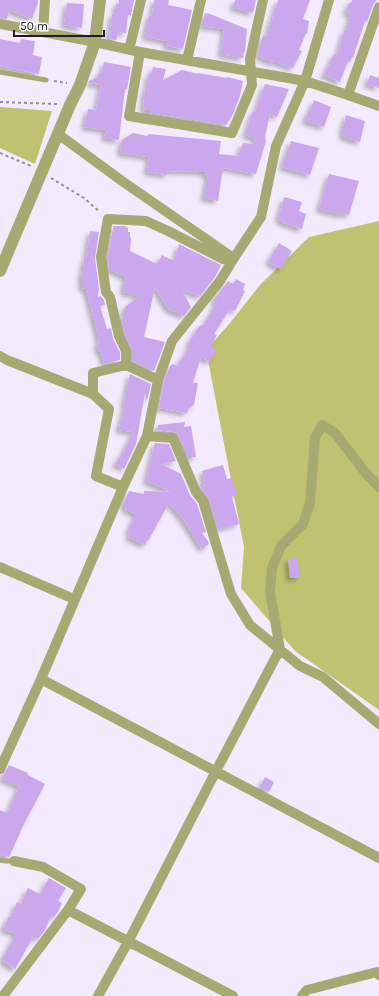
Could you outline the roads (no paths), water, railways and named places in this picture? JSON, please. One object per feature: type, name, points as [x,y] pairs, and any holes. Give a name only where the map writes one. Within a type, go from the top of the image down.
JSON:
[{"type":"street","points":[[43,32],[45,0]]},
{"type":"street","points":[[0,271],[70,105],[80,85],[95,42],[100,0]]},
{"type":"street","points":[[130,50],[141,0]]},
{"type":"street","points":[[187,60],[200,0]]},
{"type":"street","points":[[140,52],[129,116],[232,133],[252,85],[250,59],[263,0]]},
{"type":"street","points":[[0,769],[5,748],[41,679],[74,599],[147,436],[158,380],[172,341],[220,281],[230,256],[261,217],[276,146],[305,81],[329,0]]},
{"type":"street","points":[[348,95],[379,7]]},
{"type":"street","points":[[0,24],[140,52],[305,81],[379,106]]},
{"type":"street","points":[[58,134],[122,181],[230,256]]},
{"type":"street","points":[[126,365],[126,351],[119,336],[110,297],[106,292],[101,257],[108,219],[146,222],[168,231],[223,259],[230,256]]},
{"type":"street","points":[[0,356],[93,394],[110,409],[96,476],[123,487]]},
{"type":"street","points":[[93,394],[93,373],[126,365],[158,380]]},
{"type":"street","points":[[98,996],[128,942],[280,649],[270,592],[272,568],[281,546],[303,524],[310,504],[315,438],[322,425],[335,433],[364,471],[379,487]]},
{"type":"street","points":[[147,436],[173,438],[196,492],[203,501],[231,594],[250,625],[300,666],[323,677],[379,724]]},
{"type":"street","points":[[0,567],[74,599]]},
{"type":"street","points":[[41,679],[379,858]]},
{"type":"street","points":[[3,996],[68,910],[81,889],[43,866],[14,861]]},
{"type":"street","points":[[68,910],[233,996]]},
{"type":"street","points":[[302,996],[307,990],[377,972],[379,974]]},
{"type":"lane","points":[[0,72],[46,80]]},
{"type":"lane","points":[[0,860],[14,861]]}]
